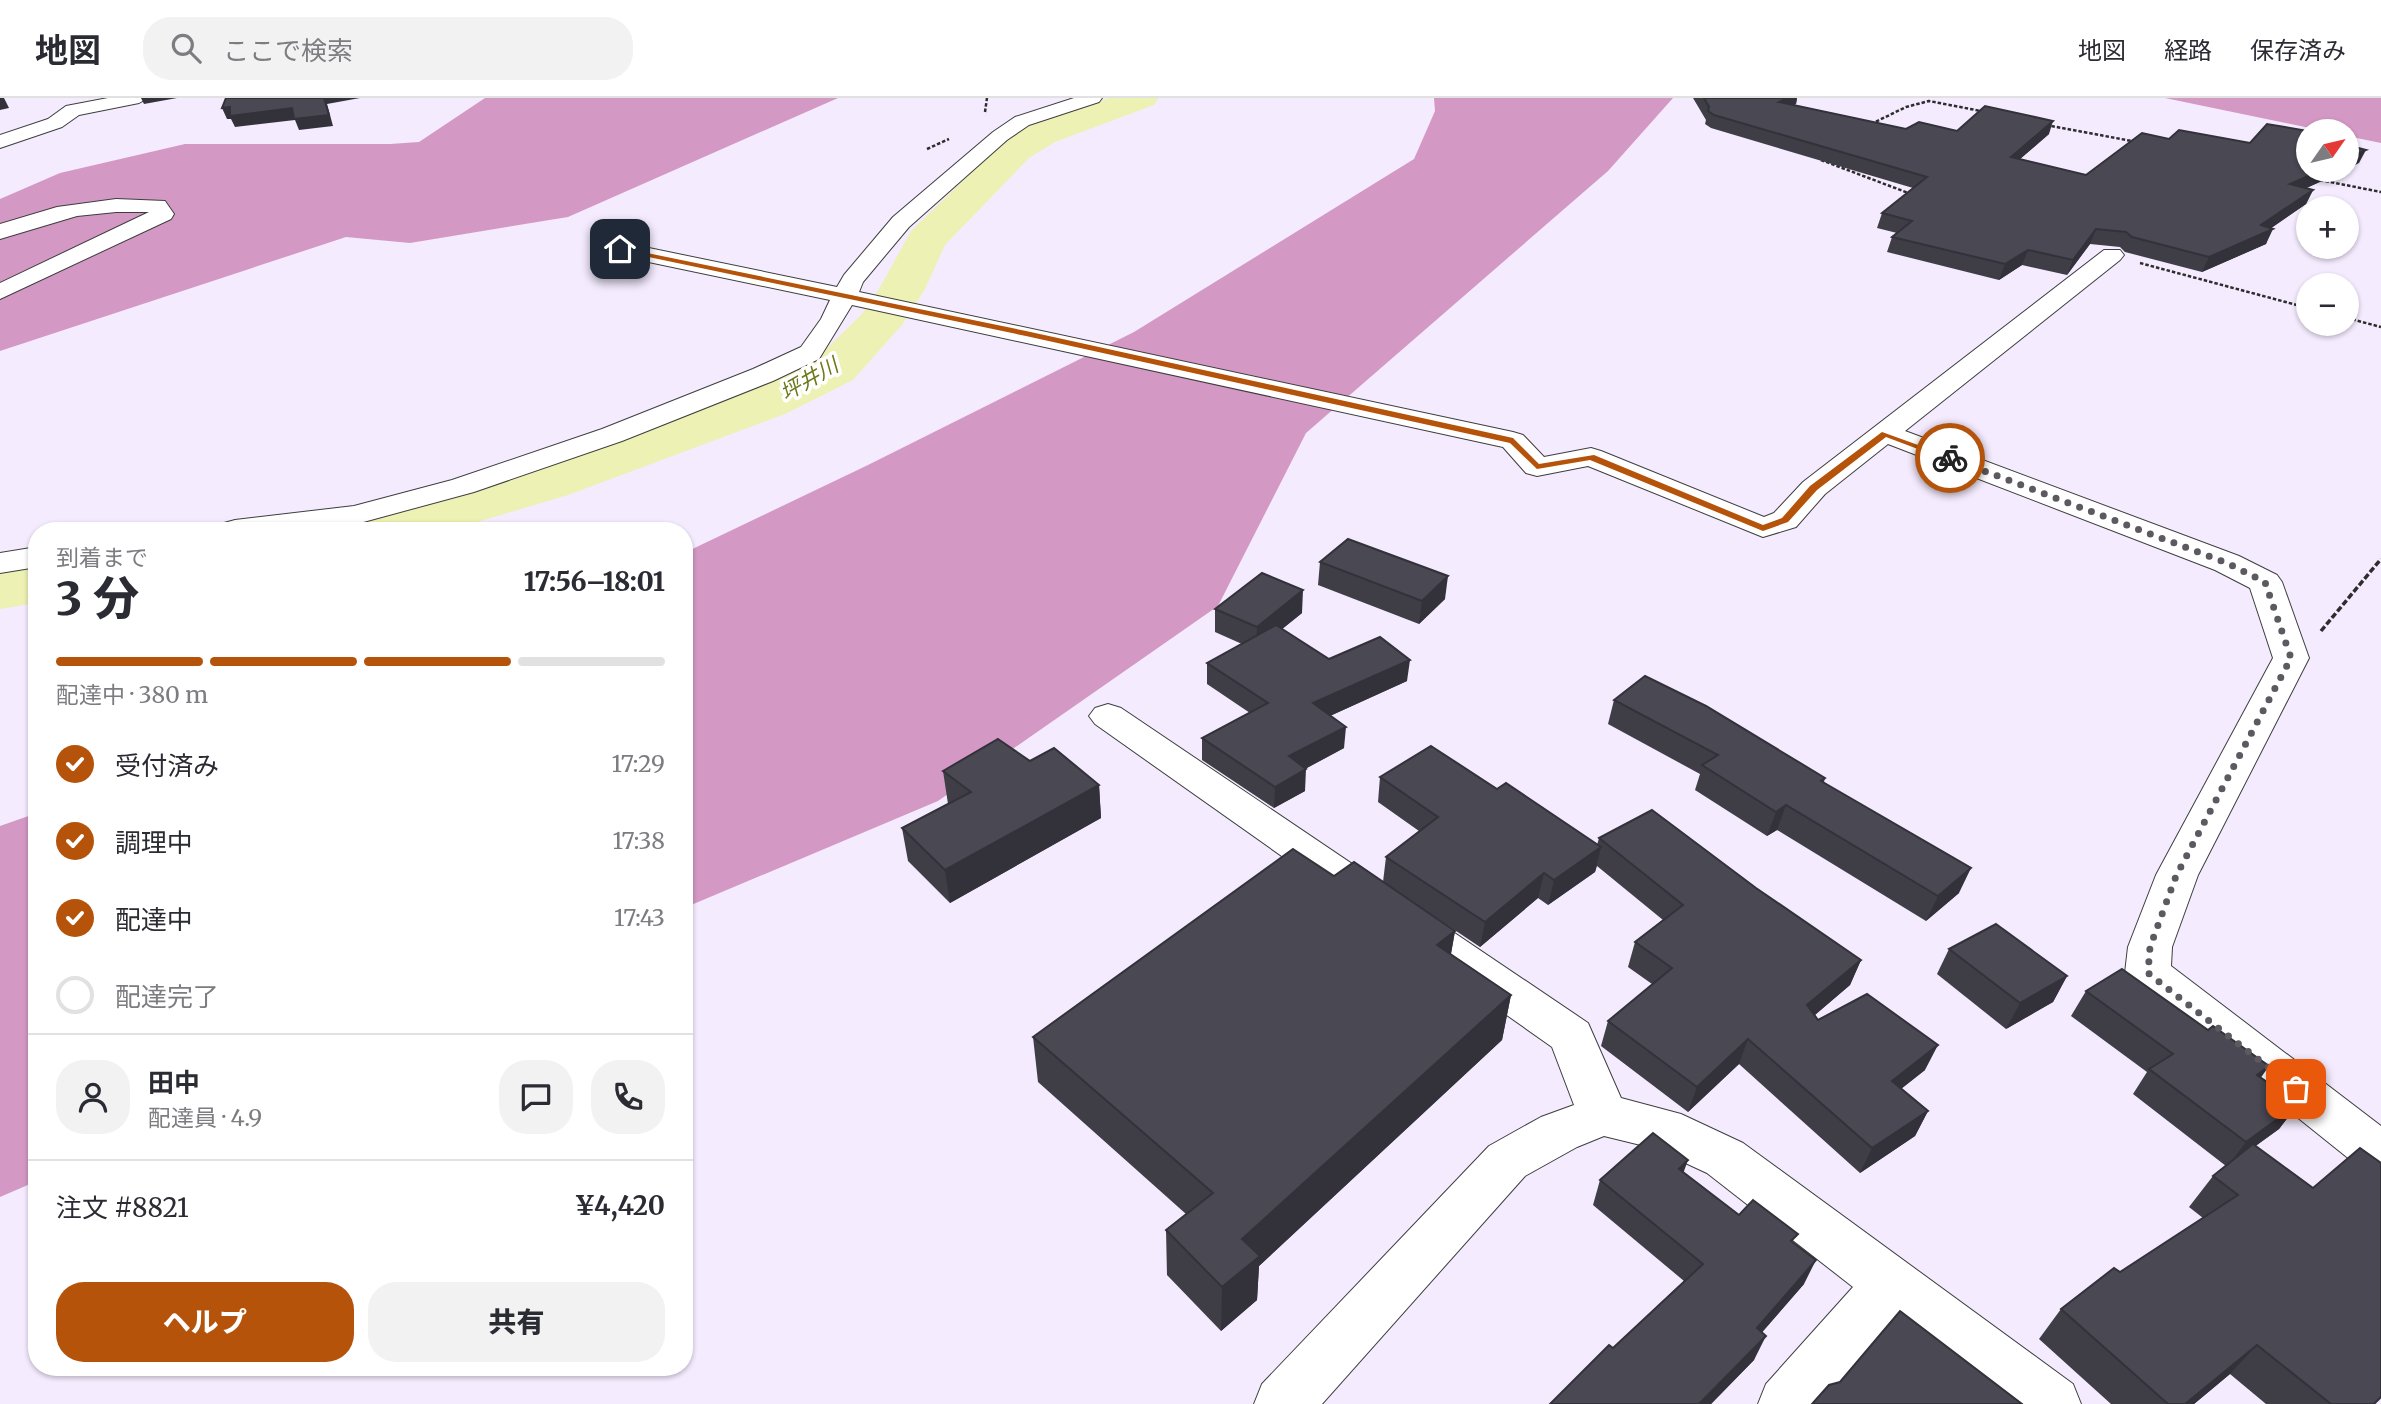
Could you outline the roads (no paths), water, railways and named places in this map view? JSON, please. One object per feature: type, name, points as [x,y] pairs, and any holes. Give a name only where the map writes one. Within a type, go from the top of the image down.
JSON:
[{"type":"street","points":[[0,142],[55,123],[73,110],[139,98]]},
{"type":"street","points":[[855,299],[852,280],[901,222],[1000,136],[1022,121],[1093,98]]},
{"type":"street","points":[[54,99],[73,110]]},
{"type":"street","points":[[0,232],[59,213],[104,205],[157,206],[163,214],[0,292]]},
{"type":"street","points":[[620,249],[1513,441],[1537,467],[1591,457],[1763,528],[1785,520],[1814,488],[2112,255]]},
{"type":"street","points":[[300,522],[356,515],[463,486],[612,435],[763,375],[810,353],[832,320],[855,299]]},
{"type":"street","points":[[1885,433],[2227,563],[2265,582],[2291,658],[2176,876],[2150,947],[2148,973],[2381,1155]]},
{"type":"street","points":[[0,563],[28,558]]},
{"type":"street","points":[[1108,716],[1571,1036],[1603,1115]]},
{"type":"street","points":[[1283,1404],[1507,1161],[1559,1132],[1603,1115],[1664,1129],[1725,1157],[2052,1404]]},
{"type":"street","points":[[1787,1404],[1892,1283]]},
{"type":"waterway","name":"坪井川","points":[[414,522],[548,483],[766,403],[835,369],[878,325],[902,289],[926,240],[1016,150],[1042,134],[1142,98]]},
{"type":"waterway","name":"坪井川","points":[[0,590],[28,585]]}]
